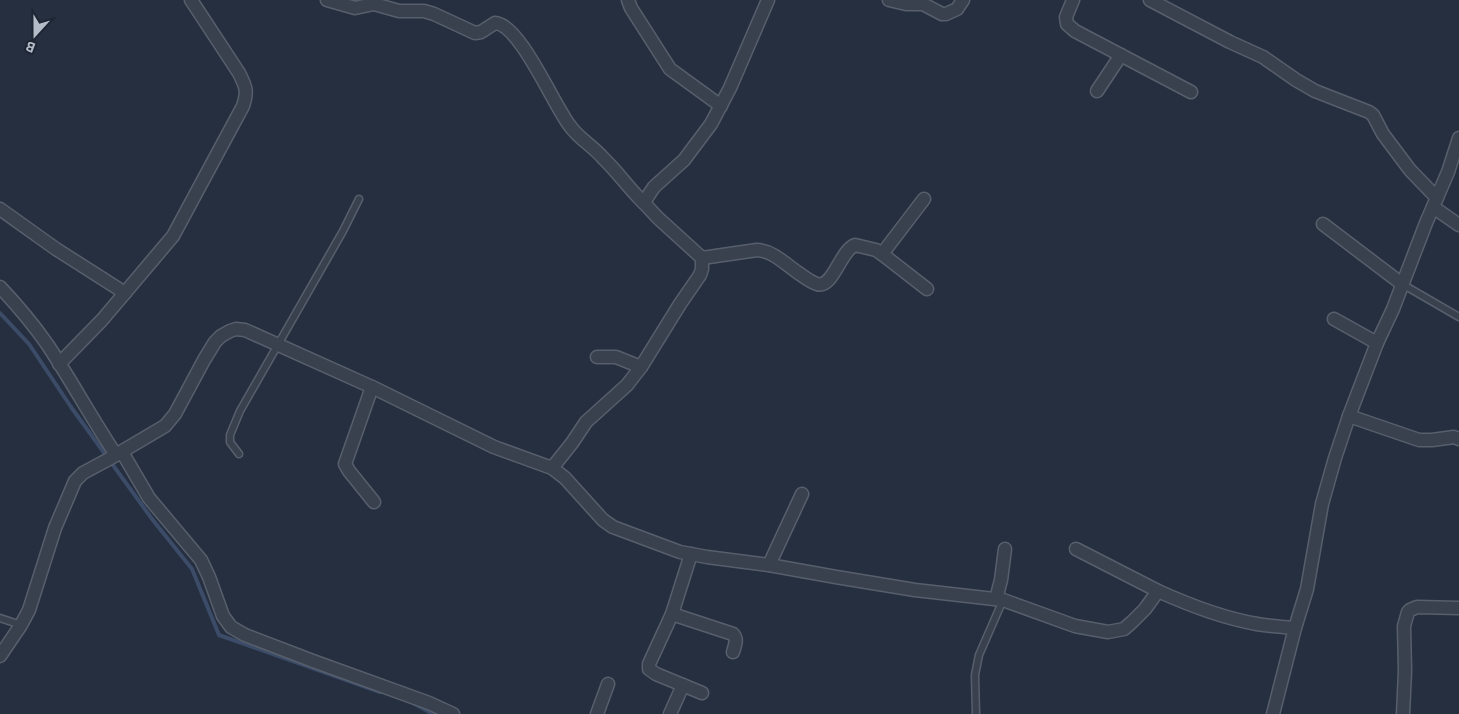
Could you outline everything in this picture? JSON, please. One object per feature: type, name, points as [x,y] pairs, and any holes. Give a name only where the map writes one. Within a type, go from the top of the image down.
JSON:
[{"type":"street","points":[[59,364],[102,320],[173,236],[243,106],[247,95],[245,85],[239,73],[191,0]]},
{"type":"street","points":[[327,0],[355,8],[374,4],[399,11],[424,10],[475,33],[481,32],[495,23],[504,26],[530,58],[569,126],[603,157],[658,218],[702,258],[700,276],[680,304],[641,367],[627,385],[586,422],[552,468]]},
{"type":"street","points":[[628,0],[631,8],[670,69],[721,106]]},
{"type":"street","points":[[644,203],[654,187],[684,160],[711,124],[721,106],[768,0]]},
{"type":"street","points":[[889,0],[906,4],[923,4],[942,14],[946,14],[957,9],[963,0]]},
{"type":"street","points":[[1073,0],[1066,17],[1067,24],[1075,31],[1191,92]]},
{"type":"street","points":[[1150,0],[1263,57],[1315,91],[1370,112],[1383,134],[1435,202],[1459,225]]},
{"type":"street","points":[[1097,92],[1121,55]]},
{"type":"street","points":[[1273,714],[1309,580],[1326,486],[1349,416],[1377,343],[1393,309],[1448,172],[1459,138]]},
{"type":"street","points":[[882,254],[924,199]]},
{"type":"street","points":[[0,209],[56,249],[125,293]]},
{"type":"street","points":[[1323,224],[1402,284]]},
{"type":"street","points":[[702,258],[763,250],[776,256],[819,285],[824,284],[830,279],[847,249],[855,244],[876,250],[927,289]]},
{"type":"street","points":[[0,287],[46,343],[95,423],[149,498],[201,560],[223,616],[231,627],[245,635],[429,703],[453,714]]},
{"type":"street","points":[[1334,319],[1377,343]]},
{"type":"street","points":[[0,656],[21,625],[33,601],[55,528],[75,481],[83,473],[160,430],[171,420],[215,342],[221,336],[236,329],[245,330],[372,388],[494,447],[552,468],[565,478],[603,520],[613,527],[656,544],[691,554],[769,565],[889,586],[999,599],[1075,626],[1108,632],[1124,629],[1145,609],[1158,591]]},
{"type":"street","points":[[597,357],[616,356],[641,367]]},
{"type":"street","points":[[372,388],[345,464],[374,502]]},
{"type":"street","points":[[1349,416],[1419,440],[1459,439]]},
{"type":"street","points":[[769,565],[802,494]]},
{"type":"street","points":[[999,599],[1005,549]]},
{"type":"street","points":[[1076,549],[1158,591],[1210,612],[1256,624],[1295,628]]},
{"type":"street","points":[[691,554],[672,614],[649,664],[649,670],[702,693]]},
{"type":"street","points":[[1403,714],[1404,626],[1408,612],[1417,607],[1459,608]]},
{"type":"street","points":[[672,614],[733,634],[736,640],[733,652]]},
{"type":"street","points":[[596,714],[608,684]]},
{"type":"street","points":[[670,714],[683,685]]},
{"type":"lane","points":[[239,454],[230,442],[230,435],[240,410],[343,231],[359,199]]},
{"type":"lane","points":[[1402,284],[1459,317]]},
{"type":"lane","points":[[976,714],[975,676],[979,655],[999,599]]},
{"type":"lane","points":[[0,618],[21,625]]},
{"type":"waterway","points":[[0,313],[29,344],[71,407],[152,519],[192,569],[219,635],[380,692]]},
{"type":"waterway","points":[[413,703],[433,714]]}]
